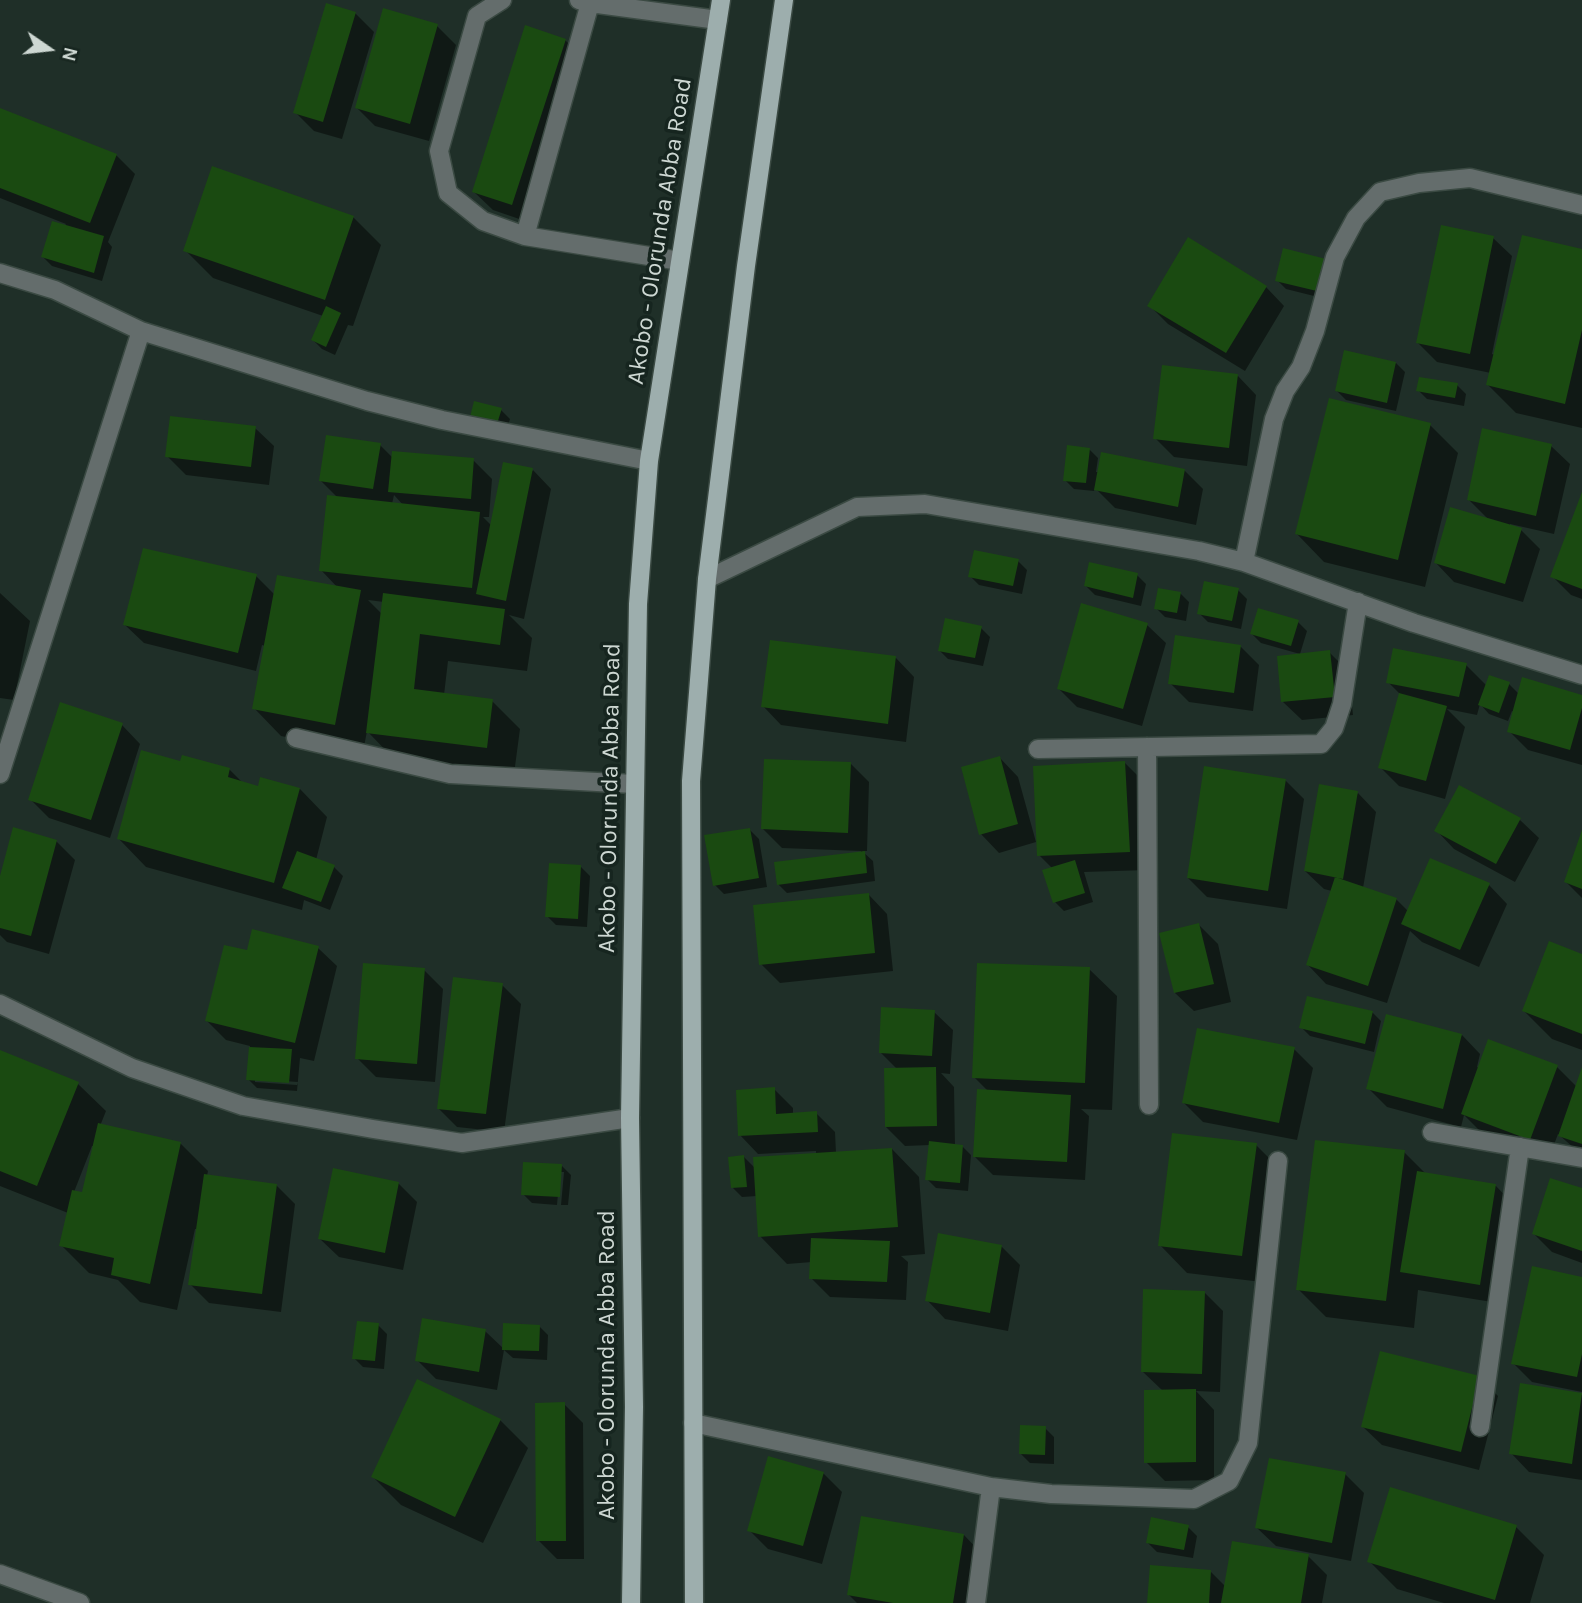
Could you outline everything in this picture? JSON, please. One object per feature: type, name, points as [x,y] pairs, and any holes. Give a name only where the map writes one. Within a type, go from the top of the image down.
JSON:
[{"type":"main road","name":"Akobo - Olorunda Abba Road","points":[[631,1603],[634,1407],[630,1118],[638,604],[649,461],[721,0]]},
{"type":"main road","points":[[694,1603],[691,781],[707,579],[746,266],[785,0]]},
{"type":"street","points":[[502,0],[477,16],[439,151],[448,193],[483,221],[526,236],[680,261]]},
{"type":"street","points":[[526,236],[584,2],[718,20]]},
{"type":"street","points":[[1244,562],[1274,419],[1285,391],[1301,367],[1315,331],[1335,257],[1356,218],[1380,192],[1419,183],[1470,178],[1582,205]]},
{"type":"street","points":[[0,273],[55,290],[141,331],[367,401],[442,420],[649,461]]},
{"type":"street","points":[[0,774],[141,331]]},
{"type":"street","points":[[707,579],[857,507],[925,504],[1199,551],[1244,562],[1414,623],[1582,675]]},
{"type":"street","points":[[1038,749],[1321,744],[1334,728],[1342,704],[1358,603]]},
{"type":"street","points":[[296,738],[450,774],[634,784]]},
{"type":"street","points":[[1147,747],[1149,1105]]},
{"type":"street","points":[[0,1003],[132,1068],[243,1106],[462,1143],[630,1118]]},
{"type":"street","points":[[1432,1132],[1582,1157]]},
{"type":"street","points":[[1480,1426],[1520,1147]]},
{"type":"street","points":[[693,1423],[991,1487],[1051,1494],[1194,1499],[1230,1481],[1248,1443],[1278,1161]]},
{"type":"street","points":[[976,1603],[991,1487]]},
{"type":"street","points":[[0,1574],[80,1603]]},
{"type":"building","points":[[326,3],[356,12],[323,122],[293,113]]},
{"type":"building","points":[[383,8],[438,24],[410,124],[355,108]]},
{"type":"building","points":[[525,25],[566,39],[512,205],[472,192]]},
{"type":"building","points":[[0,108],[117,154],[90,223],[0,188]]},
{"type":"building","points":[[212,166],[354,216],[325,300],[183,251]]},
{"type":"building","points":[[52,221],[104,236],[94,273],[41,257]]},
{"type":"building","points":[[1441,225],[1494,236],[1470,354],[1416,343]]},
{"type":"building","points":[[1522,235],[1582,249],[1582,330],[1565,404],[1486,385]]},
{"type":"building","points":[[1188,237],[1267,286],[1226,353],[1147,306]]},
{"type":"building","points":[[1283,248],[1330,260],[1321,292],[1275,281]]},
{"type":"building","points":[[326,306],[341,313],[326,347],[311,340]]},
{"type":"building","points":[[1344,350],[1396,362],[1387,403],[1335,391]]},
{"type":"building","points":[[1162,365],[1238,374],[1229,448],[1153,439]]},
{"type":"building","points":[[1419,377],[1458,383],[1455,398],[1416,391]]},
{"type":"building","points":[[1329,398],[1431,423],[1398,560],[1295,534]]},
{"type":"building","points":[[474,401],[502,408],[497,424],[470,417]]},
{"type":"building","points":[[170,416],[256,426],[251,467],[165,457]]},
{"type":"building","points":[[1482,428],[1552,444],[1536,516],[1467,500]]},
{"type":"building","points":[[326,435],[381,443],[373,489],[319,481]]},
{"type":"building","points":[[1067,445],[1090,448],[1086,483],[1063,481]]},
{"type":"building","points":[[392,451],[474,458],[471,499],[388,492]]},
{"type":"building","points":[[1101,452],[1185,469],[1178,507],[1094,490]]},
{"type":"building","points":[[503,462],[533,468],[506,601],[476,594]]},
{"type":"building","points":[[1582,492],[1582,589],[1550,577]]},
{"type":"building","points":[[327,495],[480,512],[472,588],[319,571]]},
{"type":"building","points":[[1450,507],[1522,528],[1505,584],[1434,563]]},
{"type":"building","points":[[143,548],[257,574],[238,653],[123,625]]},
{"type":"building","points":[[974,550],[1019,559],[1013,586],[968,577]]},
{"type":"building","points":[[1089,562],[1138,573],[1133,598],[1084,586]]},
{"type":"building","points":[[277,575],[361,590],[335,725],[252,709]]},
{"type":"building","points":[[1204,581],[1239,588],[1232,621],[1197,614]]},
{"type":"building","points":[[1158,588],[1181,592],[1177,613],[1154,609]]},
{"type":"building","points":[[383,593],[505,609],[500,645],[420,634],[414,689],[493,699],[487,748],[366,733]]},
{"type":"building","points":[[1081,603],[1148,623],[1123,709],[1057,689]]},
{"type":"building","points":[[1258,608],[1299,620],[1291,646],[1250,634]]},
{"type":"building","points":[[945,618],[982,626],[975,658],[938,651]]},
{"type":"building","points":[[1175,635],[1241,645],[1234,693],[1168,684]]},
{"type":"building","points":[[770,640],[896,656],[888,724],[761,707]]},
{"type":"building","points":[[1393,648],[1467,663],[1459,697],[1386,683]]},
{"type":"building","points":[[1330,650],[1335,697],[1281,702],[1277,656]]},
{"type":"building","points":[[1489,675],[1510,682],[1499,713],[1478,705]]},
{"type":"building","points":[[1522,677],[1582,695],[1582,708],[1570,750],[1507,732]]},
{"type":"building","points":[[1399,693],[1447,706],[1426,781],[1378,768]]},
{"type":"building","points":[[60,702],[123,723],[91,820],[28,800]]},
{"type":"building","points":[[141,750],[180,761],[182,755],[230,768],[228,777],[258,786],[260,777],[300,788],[274,883],[117,839]]},
{"type":"building","points":[[1000,756],[1018,824],[979,835],[961,767]]},
{"type":"building","points":[[764,759],[851,762],[848,833],[761,829]]},
{"type":"building","points":[[1125,761],[1130,852],[1037,856],[1033,766]]},
{"type":"building","points":[[1204,766],[1286,779],[1268,891],[1187,878]]},
{"type":"building","points":[[1319,784],[1358,791],[1343,879],[1304,871]]},
{"type":"building","points":[[1459,785],[1521,818],[1496,864],[1434,831]]},
{"type":"building","points":[[13,827],[57,840],[31,936],[0,928],[0,876]]},
{"type":"building","points":[[750,828],[759,878],[713,886],[704,835]]},
{"type":"building","points":[[1582,830],[1582,889],[1564,882]]},
{"type":"building","points":[[297,851],[335,865],[321,902],[282,888]]},
{"type":"building","points":[[865,851],[867,873],[777,885],[774,862]]},
{"type":"building","points":[[1430,858],[1490,883],[1460,950],[1401,924]]},
{"type":"building","points":[[1075,860],[1085,893],[1053,903],[1042,870]]},
{"type":"building","points":[[549,863],[581,865],[578,919],[545,917]]},
{"type":"building","points":[[1335,877],[1397,898],[1368,986],[1306,965]]},
{"type":"building","points":[[869,893],[875,953],[759,965],[753,905]]},
{"type":"building","points":[[1199,923],[1214,984],[1174,993],[1159,933]]},
{"type":"building","points":[[252,929],[319,946],[295,1043],[205,1021],[224,945],[247,950]]},
{"type":"building","points":[[1549,941],[1582,954],[1582,1034],[1522,1011]]},
{"type":"building","points":[[363,963],[425,968],[417,1064],[355,1059]]},
{"type":"building","points":[[977,963],[1090,967],[1085,1083],[972,1078]]},
{"type":"building","points":[[453,977],[503,983],[486,1114],[437,1109]]},
{"type":"building","points":[[1307,996],[1373,1011],[1365,1044],[1299,1028]]},
{"type":"building","points":[[881,1007],[935,1010],[932,1056],[879,1053]]},
{"type":"building","points":[[1386,1014],[1462,1034],[1443,1109],[1366,1089]]},
{"type":"building","points":[[1197,1028],[1295,1047],[1279,1123],[1182,1103]]},
{"type":"building","points":[[1488,1039],[1558,1065],[1530,1140],[1461,1114]]},
{"type":"building","points":[[249,1047],[292,1049],[289,1083],[246,1080]]},
{"type":"building","points":[[0,1050],[79,1082],[37,1186],[0,1171]]},
{"type":"building","points":[[936,1067],[937,1126],[885,1127],[884,1068]]},
{"type":"building","points":[[1582,1067],[1582,1144],[1558,1136]]},
{"type":"building","points":[[775,1087],[776,1114],[817,1111],[818,1132],[738,1136],[736,1090]]},
{"type":"building","points":[[977,1089],[1071,1095],[1067,1162],[973,1157]]},
{"type":"building","points":[[98,1123],[181,1142],[150,1284],[111,1275],[114,1258],[59,1246],[72,1190],[82,1192]]},
{"type":"building","points":[[1172,1133],[1257,1143],[1242,1256],[1158,1246]]},
{"type":"building","points":[[1315,1140],[1405,1150],[1386,1301],[1296,1290]]},
{"type":"building","points":[[929,1141],[963,1145],[960,1183],[925,1180]]},
{"type":"building","points":[[892,1148],[898,1227],[758,1237],[753,1157]]},
{"type":"building","points":[[744,1155],[747,1187],[731,1188],[728,1157]]},
{"type":"building","points":[[523,1162],[562,1164],[560,1197],[521,1195]]},
{"type":"building","points":[[333,1168],[399,1182],[385,1253],[318,1239]]},
{"type":"building","points":[[1417,1171],[1496,1184],[1480,1285],[1400,1272]]},
{"type":"building","points":[[204,1174],[277,1184],[262,1294],[188,1285]]},
{"type":"building","points":[[1550,1178],[1582,1188],[1582,1251],[1532,1234]]},
{"type":"building","points":[[938,1233],[1002,1245],[990,1313],[925,1301]]},
{"type":"building","points":[[811,1238],[890,1241],[887,1282],[809,1279]]},
{"type":"building","points":[[1532,1266],[1582,1277],[1582,1354],[1577,1377],[1511,1364]]},
{"type":"building","points":[[1143,1289],[1205,1291],[1202,1374],[1141,1372]]},
{"type":"building","points":[[422,1318],[486,1329],[479,1372],[415,1361]]},
{"type":"building","points":[[357,1321],[379,1323],[375,1361],[352,1359]]},
{"type":"building","points":[[503,1323],[540,1325],[539,1351],[502,1350]]},
{"type":"building","points":[[1380,1351],[1480,1376],[1461,1452],[1361,1427]]},
{"type":"building","points":[[417,1379],[501,1419],[455,1517],[371,1477]]},
{"type":"building","points":[[1520,1383],[1582,1393],[1572,1464],[1509,1454]]},
{"type":"building","points":[[1196,1389],[1196,1462],[1144,1463],[1144,1390]]},
{"type":"building","points":[[565,1402],[566,1541],[536,1541],[535,1403]]},
{"type":"building","points":[[1020,1425],[1046,1426],[1045,1455],[1019,1454]]},
{"type":"building","points":[[768,1456],[824,1472],[803,1546],[747,1531]]},
{"type":"building","points":[[1269,1458],[1346,1472],[1332,1543],[1255,1528]]},
{"type":"building","points":[[1390,1487],[1517,1525],[1495,1600],[1367,1562]]},
{"type":"building","points":[[861,1516],[964,1534],[953,1603],[893,1603],[847,1595]]},
{"type":"building","points":[[1151,1517],[1189,1525],[1184,1550],[1146,1543]]},
{"type":"building","points":[[1232,1541],[1309,1554],[1301,1603],[1221,1603]]},
{"type":"building","points":[[1150,1565],[1211,1570],[1209,1603],[1147,1603]]}]
